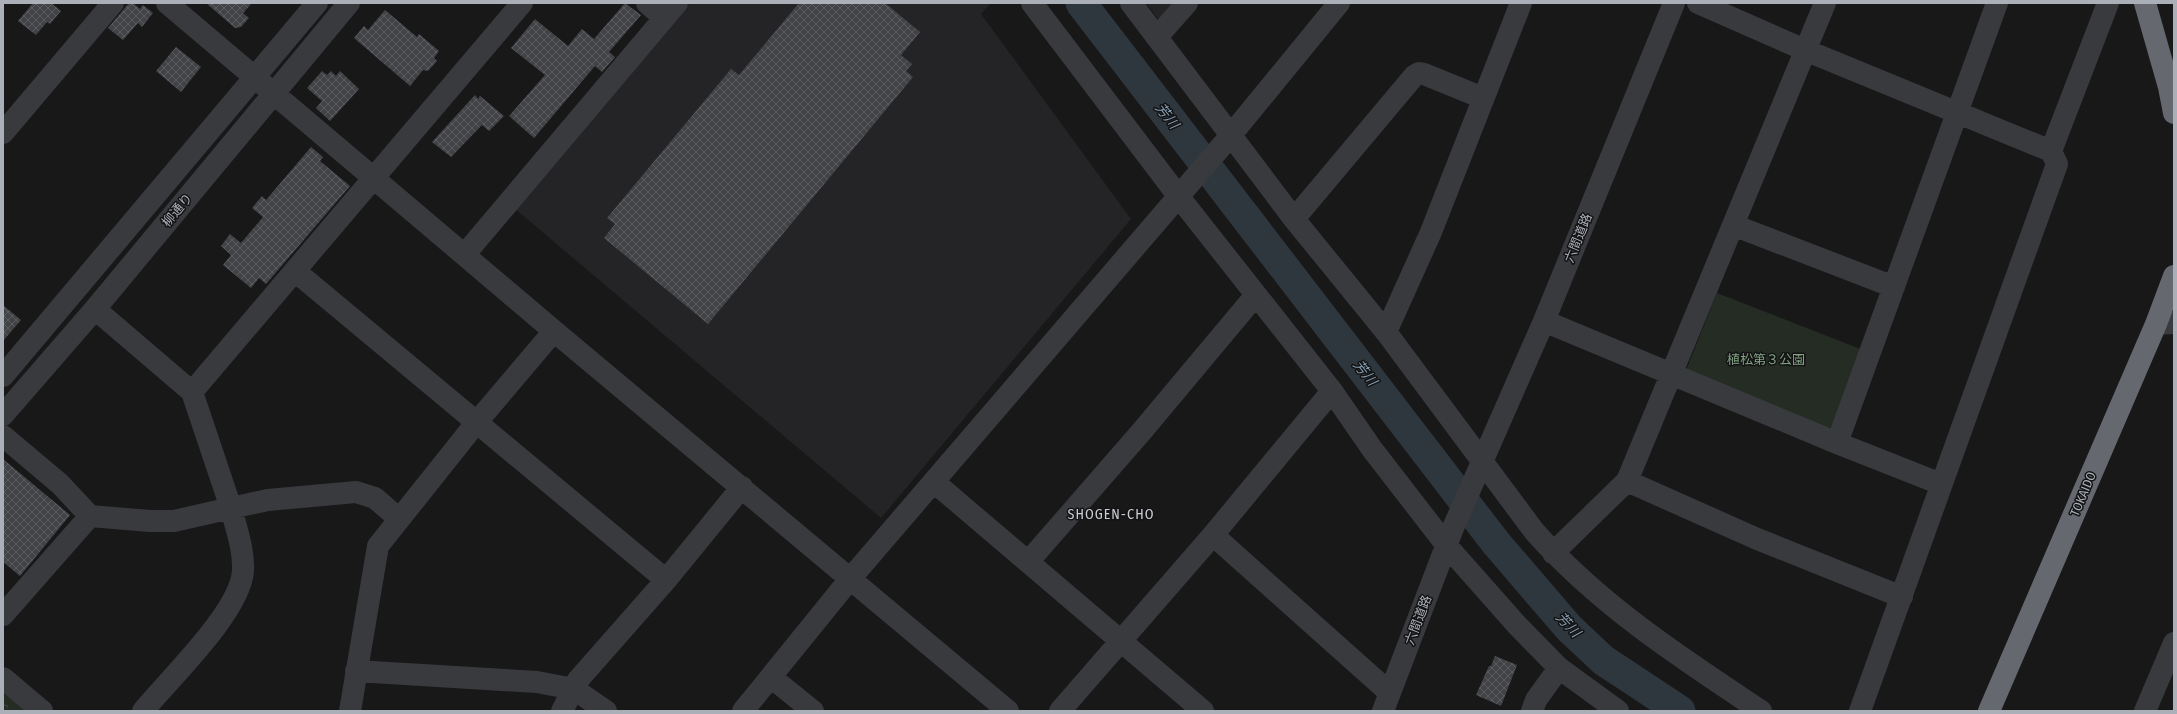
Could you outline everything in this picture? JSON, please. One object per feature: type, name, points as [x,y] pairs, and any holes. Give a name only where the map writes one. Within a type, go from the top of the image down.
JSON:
[{"type":"highway","points":[[2145,3],[2169,87],[2174,114]]},
{"type":"highway","name":"TOKAIDO","points":[[1989,711],[2165,324],[2174,276]]},
{"type":"street","points":[[3,132],[113,3]]},
{"type":"street","points":[[167,3],[375,177],[554,331],[1008,711]]},
{"type":"street","name":"柳通り","points":[[3,376],[317,3]]},
{"type":"street","name":"柳通り","points":[[3,416],[95,309],[350,3]]},
{"type":"street","points":[[192,392],[522,3]]},
{"type":"street","points":[[465,254],[671,10],[647,3]]},
{"type":"street","points":[[1032,3],[1182,193],[1255,296],[1332,391],[1372,448],[1450,537],[1516,624],[1559,668],[1618,711]]},
{"type":"street","points":[[1131,3],[1229,138],[1386,332],[1460,430],[1480,467],[1553,553],[1600,595],[1673,652],[1761,711]]},
{"type":"street","points":[[1157,37],[1187,3]]},
{"type":"street","points":[[743,711],[772,678],[850,579],[1110,274],[1229,138],[1339,3]]},
{"type":"street","points":[[1386,332],[1431,232],[1521,3]]},
{"type":"street","name":"六間道路","points":[[1387,702],[1450,537],[1544,321],[1674,3]]},
{"type":"street","points":[[1698,3],[1805,50],[2051,151],[2057,164],[1860,711]]},
{"type":"street","points":[[1553,553],[1626,481],[1825,3]]},
{"type":"street","points":[[1837,443],[1997,3]]},
{"type":"street","points":[[2051,151],[2108,3]]},
{"type":"street","points":[[1294,219],[1414,76],[1419,73],[1424,74],[1484,98]]},
{"type":"street","points":[[1733,224],[1894,286]]},
{"type":"street","points":[[295,272],[666,580]]},
{"type":"street","points":[[1028,562],[1142,431],[1255,296]]},
{"type":"street","points":[[95,309],[192,392],[231,508],[241,547],[243,571],[238,590],[222,616],[143,711]]},
{"type":"street","points":[[1544,321],[1837,443],[1941,484]]},
{"type":"street","points":[[350,711],[376,552],[398,518],[554,331]]},
{"type":"street","points":[[1060,711],[1119,641],[1213,535],[1332,391]]},
{"type":"street","points":[[3,436],[60,484],[90,516],[150,521],[174,521],[248,503],[356,492],[375,498],[398,518]]},
{"type":"street","points":[[1626,481],[1755,538],[1902,597]]},
{"type":"street","points":[[934,482],[1203,711]]},
{"type":"street","points":[[562,711],[578,680],[666,580],[742,487]]},
{"type":"street","points":[[3,615],[90,516]]},
{"type":"street","points":[[1213,535],[1387,702]]},
{"type":"street","points":[[2145,711],[2174,643]]},
{"type":"street","points":[[1532,711],[1536,700],[1559,668]]},
{"type":"street","points":[[356,671],[537,682],[574,690],[606,711]]},
{"type":"street","points":[[3,678],[42,711]]},
{"type":"street","points":[[772,678],[813,711]]},
{"type":"shaded area","points":[[689,3],[991,3],[981,14],[1131,219],[881,518],[514,208]]},
{"type":"shaded area","points":[[1146,3],[1174,3],[1158,19]]},
{"type":"green space","name":"植松第３公園","points":[[1717,293],[1863,350],[1832,427],[1826,429],[1690,376],[1687,368]]},
{"type":"green space","points":[[3,688],[32,711],[3,711]]},
{"type":"building","points":[[33,3],[51,3],[61,11],[50,24],[47,22],[36,35],[18,21]]},
{"type":"building","points":[[129,3],[133,3],[140,9],[143,5],[153,13],[142,27],[138,23],[123,40],[108,28]]},
{"type":"building","points":[[206,3],[252,3],[243,13],[249,18],[241,27],[235,28]]},
{"type":"building","points":[[625,3],[641,15],[609,52],[615,57],[602,72],[595,66],[534,138],[509,116],[545,75],[511,48],[535,19],[568,46],[582,29],[594,39]]},
{"type":"building","points":[[799,3],[885,3],[920,32],[901,55],[912,64],[906,71],[913,77],[708,324],[604,238],[615,224],[607,218],[731,69],[739,75]]},
{"type":"building","points":[[385,10],[417,37],[419,34],[439,51],[434,58],[437,61],[428,71],[423,70],[410,86],[354,38],[364,26],[368,30]]},
{"type":"building","points":[[176,47],[201,67],[181,92],[156,71]]},
{"type":"building","points":[[322,71],[327,75],[331,71],[336,76],[340,71],[359,89],[330,121],[316,108],[322,101],[307,88]]},
{"type":"building","points":[[475,95],[478,99],[480,96],[504,116],[489,131],[482,125],[451,157],[432,142]]},
{"type":"building","points":[[311,147],[323,157],[320,161],[350,186],[266,284],[259,278],[251,288],[223,265],[231,255],[221,246],[230,234],[241,243],[263,217],[252,208],[262,196],[266,200]]},
{"type":"building","points":[[3,305],[21,320],[3,341]]},
{"type":"building","points":[[3,459],[70,515],[20,576],[3,562]]},
{"type":"building","points":[[1495,656],[1517,665],[1501,706],[1476,695]]},
{"type":"waterway","name":"芳川","points":[[1081,3],[1496,543],[1569,628],[1603,660],[1680,711]]},
{"type":"district","name":"SHOGEN-CHO","points":[[1111,514]]}]
